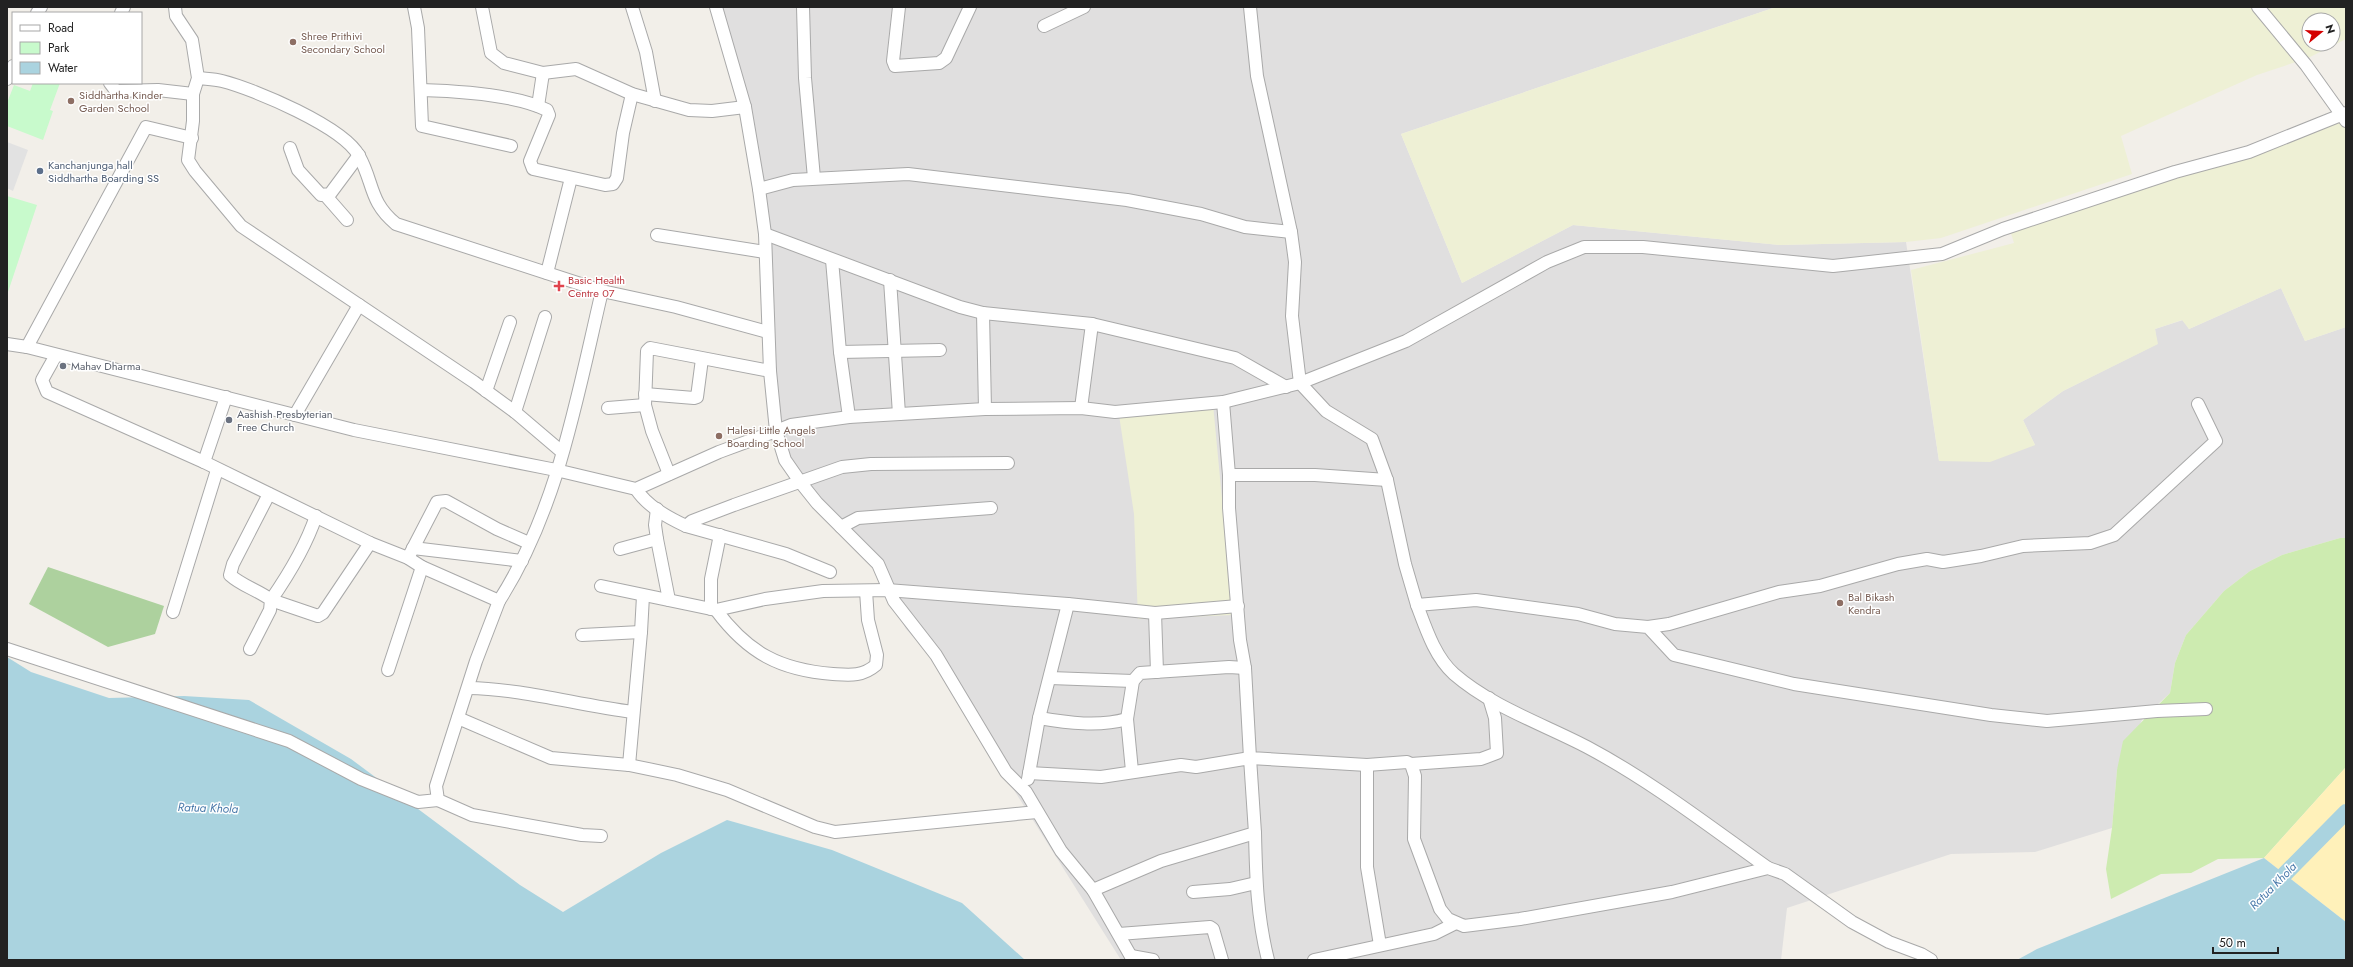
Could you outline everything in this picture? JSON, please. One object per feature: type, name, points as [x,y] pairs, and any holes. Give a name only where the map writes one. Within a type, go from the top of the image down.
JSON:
[{"type":"street","points":[[175,7],[176,16],[192,40],[198,78],[193,94],[192,138],[188,160],[195,172],[240,226],[486,391],[515,412],[562,452]]},
{"type":"street","points":[[414,7],[418,28],[422,126],[511,146]]},
{"type":"street","points":[[482,7],[490,53],[504,63],[543,73],[576,69],[632,94],[689,110],[712,111],[745,107]]},
{"type":"street","points":[[632,7],[646,52],[655,101]]},
{"type":"street","points":[[716,7],[745,107],[759,189],[765,234],[770,370],[776,431],[785,460],[801,483],[841,528],[878,564],[887,590],[897,606],[936,655],[1006,772],[1026,792],[1061,850],[1093,890],[1132,958],[1153,960]]},
{"type":"street","points":[[802,7],[805,78],[814,178]]},
{"type":"street","points":[[899,7],[893,60],[895,66],[939,63],[946,58],[970,7]]},
{"type":"street","points":[[1044,26],[1084,7]]},
{"type":"street","points":[[1250,7],[1257,76],[1291,232],[1294,262],[1292,316],[1300,383],[1326,411],[1372,439],[1387,480],[1405,564],[1417,605],[1426,631],[1439,656],[1454,674],[1489,698],[1588,748],[1671,799],[1768,868],[1785,874],[1852,922],[1889,942],[1921,954],[1931,960]]},
{"type":"street","points":[[7,344],[27,347],[354,430],[556,470],[636,489],[719,452],[776,431],[791,426],[849,417],[985,409],[1081,408],[1115,412],[1223,402],[1300,383],[1406,341],[1547,262],[1584,247],[1644,247],[1833,266],[1942,254],[2003,229],[2175,172],[2249,152],[2345,116],[2306,65],[2258,7]]},
{"type":"street","points":[[7,79],[12,68]]},
{"type":"street","points":[[538,106],[543,73]]},
{"type":"street","points":[[198,78],[221,81],[257,92],[307,116],[347,142],[359,155],[374,196],[383,213],[396,224],[602,291],[676,307],[768,332]]},
{"type":"street","points":[[111,84],[116,91],[158,90],[193,94]]},
{"type":"street","points":[[421,90],[458,91],[538,106],[547,110],[549,115],[530,161],[533,168],[570,178],[605,185],[613,184],[617,178],[623,133],[632,94]]},
{"type":"street","points":[[27,347],[146,127],[192,138]]},
{"type":"street","points":[[290,148],[298,170],[321,195],[326,196],[347,220]]},
{"type":"street","points":[[326,196],[330,194],[359,155]]},
{"type":"street","points":[[759,189],[793,180],[908,174],[1127,200],[1201,214],[1246,227],[1291,232]]},
{"type":"street","points":[[547,273],[570,178]]},
{"type":"street","points":[[765,234],[960,307],[983,313],[1092,324],[1235,358],[1286,387]]},
{"type":"street","points":[[657,235],[765,252]]},
{"type":"street","points":[[832,260],[840,352],[849,417]]},
{"type":"street","points":[[890,280],[893,351],[899,414]]},
{"type":"street","points":[[438,800],[436,786],[468,688],[499,601],[522,561],[546,508],[562,452],[602,291]]},
{"type":"street","points":[[295,415],[359,305]]},
{"type":"street","points":[[983,313],[985,409]]},
{"type":"street","points":[[515,412],[545,317]]},
{"type":"street","points":[[486,391],[510,322]]},
{"type":"street","points":[[1081,408],[1092,324]]},
{"type":"street","points":[[669,474],[652,431],[645,399],[647,351],[650,348],[702,359],[770,370]]},
{"type":"street","points":[[840,352],[940,350]]},
{"type":"street","points":[[56,355],[42,380],[47,392],[204,462],[217,470],[370,543],[410,553],[522,561]]},
{"type":"street","points":[[608,408],[645,399],[697,397],[702,359]]},
{"type":"street","points":[[204,462],[226,397]]},
{"type":"street","points":[[1223,402],[1229,475],[1229,508],[1238,606],[1246,668],[1250,758],[1256,833],[1256,883],[1260,926],[1268,960]]},
{"type":"street","points":[[1417,605],[1476,600],[1578,614],[1615,624],[1648,627],[1669,624],[1779,592],[1820,586],[1898,564],[1927,559],[1950,561],[1981,556],[2023,546],[2090,544],[2114,535],[2216,441],[2198,404]]},
{"type":"street","points":[[686,526],[692,521],[734,505],[801,483],[842,467],[871,464],[1008,463]]},
{"type":"street","points":[[173,612],[217,470]]},
{"type":"street","points":[[1229,475],[1314,475],[1387,480]]},
{"type":"street","points":[[636,489],[643,500],[686,526],[786,554],[821,566],[830,572]]},
{"type":"street","points":[[269,494],[233,564],[230,575],[237,581],[259,591],[271,600],[318,616],[323,613],[370,543]]},
{"type":"street","points":[[410,553],[437,502],[446,501],[497,529],[529,543]]},
{"type":"street","points":[[841,528],[858,518],[991,508]]},
{"type":"street","points":[[657,509],[655,525],[669,600]]},
{"type":"street","points":[[250,649],[270,610],[271,600],[284,581],[310,532],[316,516]]},
{"type":"street","points":[[720,535],[711,579],[714,610],[731,630],[759,652],[784,666],[817,673],[856,676],[870,670],[876,665],[877,654],[868,620],[866,592]]},
{"type":"street","points":[[620,549],[657,539]]},
{"type":"street","points":[[410,553],[422,567],[499,601]]},
{"type":"street","points":[[388,670],[422,567]]},
{"type":"street","points":[[601,586],[714,610],[823,591],[866,592],[887,590],[1068,604],[1155,613],[1238,606]]},
{"type":"street","points":[[629,765],[643,596]]},
{"type":"street","points":[[1026,792],[1039,718],[1068,604]]},
{"type":"street","points":[[1155,613],[1157,672]]},
{"type":"street","points":[[1648,627],[1674,655],[1794,684],[1991,715],[2047,721],[2156,711],[2206,709]]},
{"type":"street","points":[[582,635],[641,632]]},
{"type":"street","points":[[7,649],[289,741],[361,780],[418,802],[438,800],[444,804],[472,815],[582,835],[601,836]]},
{"type":"street","points":[[1132,771],[1127,719],[1133,681],[1140,673],[1229,667],[1246,668]]},
{"type":"street","points":[[1050,678],[1133,681]]},
{"type":"street","points":[[468,688],[515,691],[585,706],[633,712]]},
{"type":"street","points":[[1029,772],[1101,777],[1132,771],[1180,765],[1196,767],[1250,758],[1367,765],[1407,762],[1412,764],[1481,759],[1496,753],[1495,718],[1489,698]]},
{"type":"street","points":[[458,718],[551,758],[629,765],[677,775],[726,790],[815,827],[835,832],[1037,812]]},
{"type":"street","points":[[1039,718],[1063,723],[1096,724],[1114,723],[1127,719]]},
{"type":"street","points":[[1412,764],[1415,776],[1414,839],[1440,909],[1448,919],[1464,926],[1520,919],[1656,895],[1768,868]]},
{"type":"street","points":[[1367,765],[1367,867],[1380,945]]},
{"type":"street","points":[[1093,890],[1161,861],[1208,846],[1238,840],[1256,833]]},
{"type":"street","points":[[1193,892],[1230,889],[1256,883]]},
{"type":"street","points":[[1320,960],[1380,945],[1434,934],[1456,923]]},
{"type":"street","points":[[1118,934],[1210,927],[1213,929],[1222,960]]},
{"type":"shaded area","points":[[714,7],[1776,7],[1401,134],[1462,283],[1573,225],[1780,245],[1906,242],[1939,461],[2035,445],[2023,420],[2063,391],[2157,344],[2155,329],[2183,320],[2189,329],[2281,288],[2305,341],[2346,327],[2346,538],[2340,538],[2282,555],[2250,571],[2224,591],[2186,635],[2175,663],[2170,693],[2143,718],[2117,770],[2112,828],[2035,852],[1951,854],[1787,908],[1781,960],[1121,960],[949,687],[940,666],[906,629],[886,592],[879,567],[818,506],[778,440],[769,420],[757,186]]},
{"type":"shaded area","points":[[7,142],[28,150],[13,191],[7,188]]},
{"type":"green space","points":[[1776,7],[2346,7],[2346,39],[2341,42],[2341,12],[2301,12],[2301,52],[2320,52],[2308,58],[2257,75],[2121,136],[2132,174],[1941,238],[1906,242],[1780,245],[1573,225],[1462,283],[1401,134]]},
{"type":"green space","points":[[33,84],[60,84],[50,110],[53,111],[43,140],[7,126],[7,103],[14,85],[30,91]]},
{"type":"green space","points":[[2342,115],[2346,121],[2346,327],[2305,341],[2281,288],[2189,329],[2182,320],[2155,329],[2158,344],[2063,391],[2023,420],[2035,445],[1990,462],[1939,461],[1911,270],[2014,243],[2009,227]]},
{"type":"green space","points":[[7,196],[37,205],[7,295]]},
{"type":"green space","points":[[1213,404],[1233,615],[1138,619],[1134,514],[1119,415]]},
{"type":"green space","points":[[2340,538],[2346,538],[2346,767],[2264,858],[2218,859],[2191,873],[2161,874],[2111,899],[2106,869],[2112,828],[2117,770],[2123,741],[2170,693],[2175,663],[2186,635],[2224,591],[2250,571],[2282,555]]},
{"type":"green space","points":[[48,567],[164,606],[155,634],[108,647],[29,604]]},
{"type":"sand","points":[[2346,767],[2346,922],[2264,858]]},
{"type":"water","points":[[7,657],[31,672],[109,698],[184,696],[249,700],[351,759],[520,885],[563,912],[661,853],[727,820],[832,850],[962,903],[1025,960],[7,960]]},
{"type":"water","points":[[2264,858],[2346,922],[2346,960],[2017,960],[2037,949]]},
{"type":"waterway","name":"Ratua Khola","points":[[2270,889],[2346,812]]},
{"type":"place","name":"Shree Prithivi Secondary School","points":[[293,42]]},
{"type":"place","name":"Siddhartha Kinder Garden School","points":[[71,101]]},
{"type":"place","name":"Kanchanjunga hall Siddhartha Boarding SS","points":[[40,171]]},
{"type":"place","name":"Basic Health Centre 07","points":[[559,286]]},
{"type":"place","name":"Mahav Dharma","points":[[63,366]]},
{"type":"place","name":"Aashish Presbyterian Free Church","points":[[229,420]]},
{"type":"place","name":"Halesi Little Angels Boarding School","points":[[719,436]]},
{"type":"place","name":"Bal Bikash Kendra","points":[[1840,603]]}]
